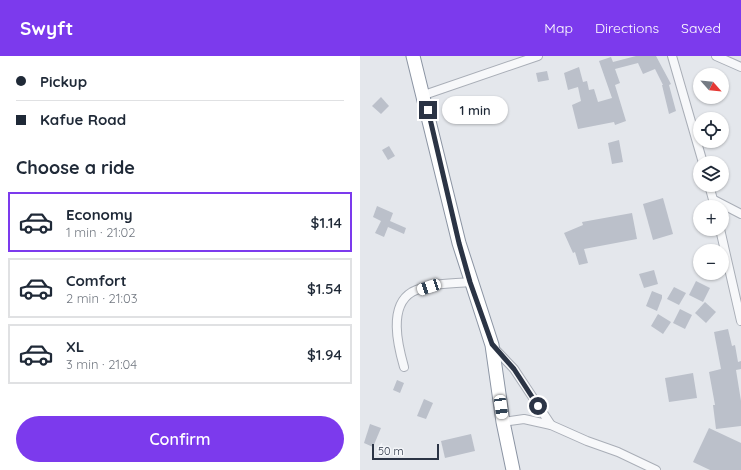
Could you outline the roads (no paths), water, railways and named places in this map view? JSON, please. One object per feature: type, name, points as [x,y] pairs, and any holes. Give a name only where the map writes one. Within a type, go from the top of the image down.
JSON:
[{"type":"highway","points":[[413,56],[470,282],[492,344],[503,422],[513,470]]},
{"type":"street","points":[[424,95],[538,56]]},
{"type":"street","points":[[672,56],[701,156]]},
{"type":"street","points":[[716,56],[741,67]]},
{"type":"street","points":[[729,209],[741,214]]},
{"type":"street","points":[[722,236],[741,321]]},
{"type":"street","points":[[404,367],[397,342],[397,320],[401,304],[406,297],[413,292],[429,287],[470,282]]},
{"type":"street","points":[[492,344],[514,369],[551,426]]},
{"type":"street","points":[[503,422],[524,419],[551,426],[618,452],[656,470]]}]
